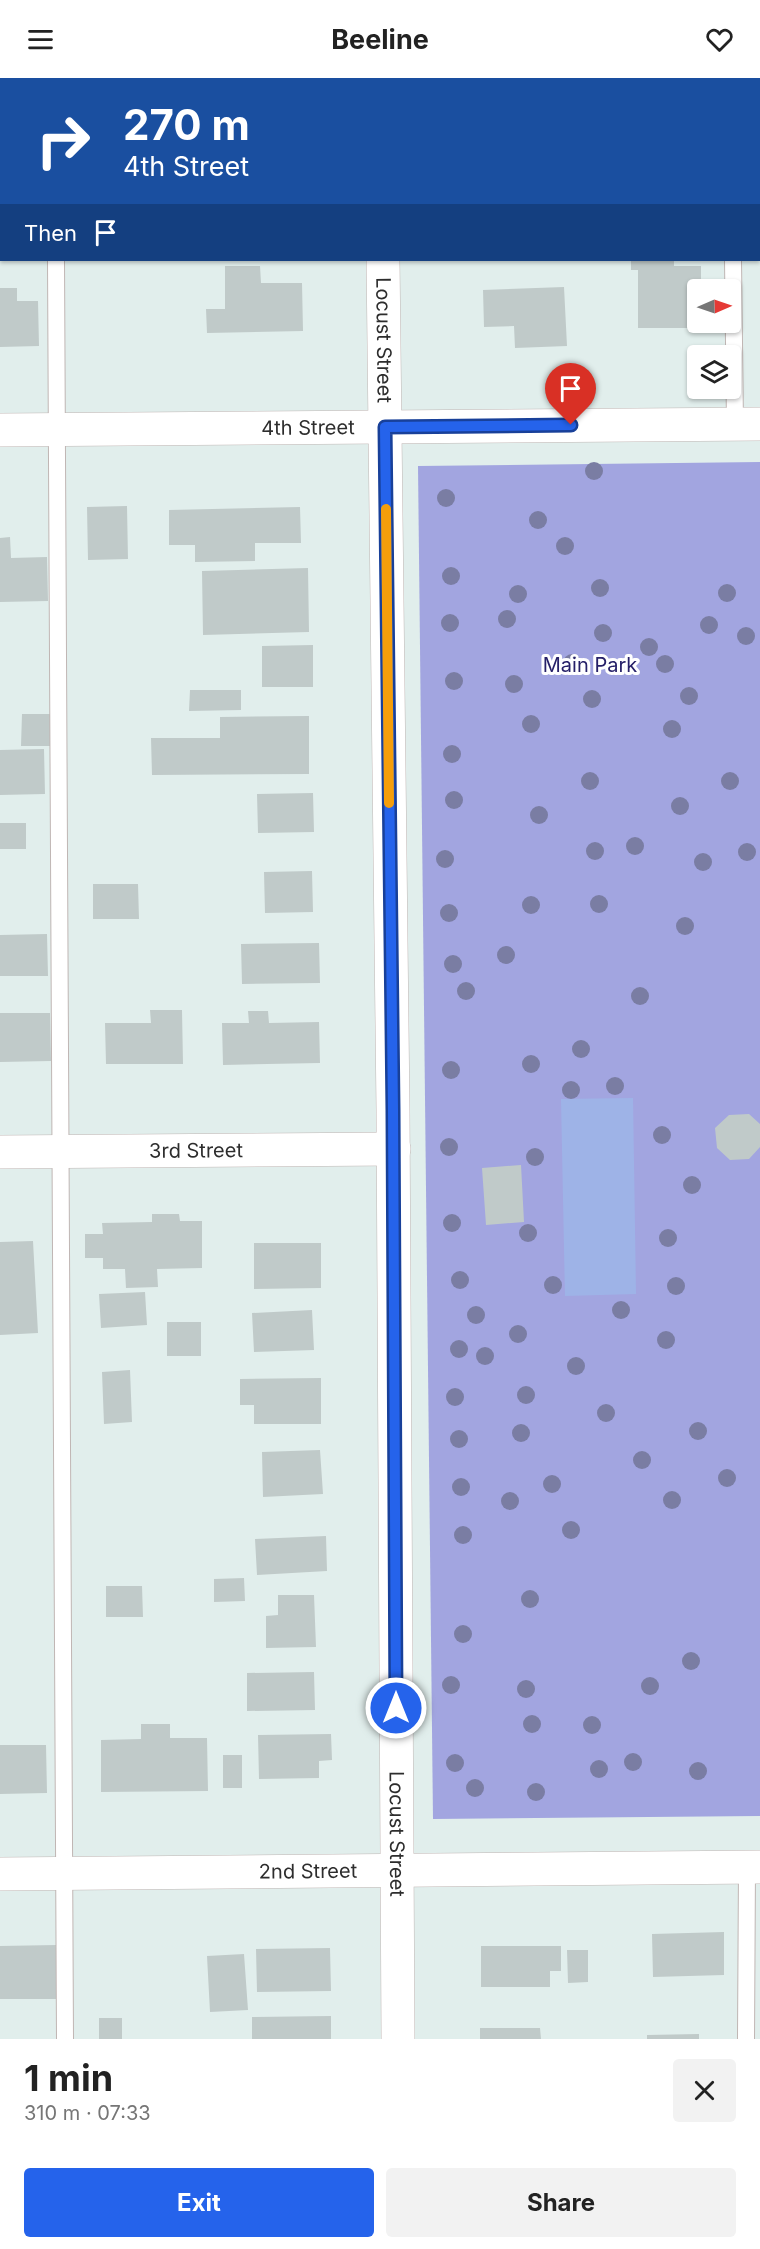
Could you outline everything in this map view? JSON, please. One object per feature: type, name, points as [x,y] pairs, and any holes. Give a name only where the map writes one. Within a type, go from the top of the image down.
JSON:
[{"type":"street","name":"Locust Street","points":[[383,261],[394,1149],[398,2039]]},
{"type":"street","name":"4th Street","points":[[0,430],[747,424]]},
{"type":"street","name":"3rd Street","points":[[0,1152],[394,1149]]},
{"type":"street","name":"2nd Street","points":[[0,1874],[754,1867]]},
{"type":"lane","points":[[56,261],[65,2039]]},
{"type":"lane","points":[[733,261],[747,424]]},
{"type":"lane","points":[[746,2039],[754,1867]]},
{"type":"green space","name":"Main Park","points":[[760,462],[760,1816],[433,1819],[418,466]]},
{"type":"shaded area","points":[[633,1098],[636,1294],[565,1296],[561,1099]]},
{"type":"building","points":[[631,261],[674,261],[674,266],[701,266],[701,279],[687,279],[687,328],[638,328],[638,270],[631,270]]},
{"type":"building","points":[[225,266],[260,266],[261,283],[302,283],[303,331],[207,333],[206,309],[225,309]]},
{"type":"building","points":[[564,287],[567,346],[515,348],[514,326],[484,327],[483,290]]},
{"type":"building","points":[[0,288],[17,288],[17,301],[38,301],[39,346],[0,347]]},
{"type":"building","points":[[127,506],[128,559],[88,560],[87,507]]},
{"type":"building","points":[[300,507],[301,543],[255,543],[255,561],[195,562],[195,545],[169,545],[169,510]]},
{"type":"building","points":[[10,537],[11,558],[47,557],[48,601],[0,602],[0,538]]},
{"type":"building","points":[[308,568],[309,632],[203,635],[202,571]]},
{"type":"building","points":[[313,645],[313,687],[262,687],[262,646]]},
{"type":"building","points":[[190,690],[241,690],[241,710],[189,711]]},
{"type":"building","points":[[22,714],[53,714],[53,746],[21,746]]},
{"type":"building","points":[[309,716],[309,774],[152,775],[151,738],[220,738],[220,717]]},
{"type":"building","points":[[44,749],[45,794],[0,795],[0,750]]},
{"type":"building","points":[[313,793],[314,832],[258,833],[257,794]]},
{"type":"building","points":[[0,823],[26,823],[26,849],[0,849]]},
{"type":"building","points":[[312,871],[313,912],[265,913],[264,872]]},
{"type":"building","points":[[93,884],[138,884],[139,919],[93,919]]},
{"type":"building","points":[[47,934],[48,976],[0,976],[0,935]]},
{"type":"building","points":[[319,943],[320,983],[242,984],[241,944]]},
{"type":"building","points":[[150,1010],[182,1010],[183,1064],[106,1064],[105,1023],[151,1023]]},
{"type":"building","points":[[248,1011],[268,1011],[269,1023],[319,1022],[320,1063],[223,1065],[222,1023],[249,1023]]},
{"type":"building","points":[[0,1013],[50,1013],[51,1061],[0,1062]]},
{"type":"building","points":[[749,1114],[760,1124],[760,1147],[749,1159],[730,1160],[717,1148],[715,1128],[729,1115]]},
{"type":"building","points":[[521,1165],[524,1222],[486,1225],[482,1168]]},
{"type":"building","points":[[152,1214],[179,1214],[180,1221],[202,1221],[202,1268],[157,1269],[158,1287],[126,1288],[125,1269],[103,1269],[103,1258],[85,1258],[85,1234],[103,1234],[102,1223],[152,1222]]},
{"type":"building","points":[[33,1241],[38,1333],[0,1335],[0,1242]]},
{"type":"building","points":[[254,1243],[321,1243],[321,1288],[254,1289]]},
{"type":"building","points":[[145,1292],[147,1325],[101,1328],[99,1294]]},
{"type":"building","points":[[312,1310],[314,1350],[254,1352],[252,1313]]},
{"type":"building","points":[[167,1322],[201,1322],[201,1356],[167,1356]]},
{"type":"building","points":[[130,1370],[132,1422],[104,1424],[102,1372]]},
{"type":"building","points":[[321,1378],[321,1424],[254,1424],[254,1405],[240,1405],[240,1379]]},
{"type":"building","points":[[320,1450],[323,1494],[263,1497],[262,1452]]},
{"type":"building","points":[[326,1536],[327,1571],[257,1575],[255,1539]]},
{"type":"building","points":[[244,1578],[245,1601],[214,1602],[214,1579]]},
{"type":"building","points":[[106,1586],[142,1586],[143,1617],[106,1617]]},
{"type":"building","points":[[278,1595],[314,1595],[316,1647],[266,1648],[266,1616],[278,1615]]},
{"type":"building","points":[[314,1672],[315,1710],[247,1711],[247,1673]]},
{"type":"building","points":[[141,1724],[170,1724],[170,1738],[207,1738],[208,1791],[101,1792],[101,1740],[141,1739]]},
{"type":"building","points":[[331,1734],[332,1760],[319,1761],[319,1778],[259,1779],[258,1735]]},
{"type":"building","points":[[0,1745],[46,1745],[47,1793],[0,1794]]},
{"type":"building","points":[[223,1755],[242,1755],[242,1788],[223,1788]]},
{"type":"building","points":[[724,1932],[724,1975],[653,1977],[652,1934]]},
{"type":"building","points":[[56,1945],[57,1999],[0,1999],[0,1946]]},
{"type":"building","points":[[481,1946],[561,1946],[561,1971],[550,1971],[550,1987],[481,1987]]},
{"type":"building","points":[[330,1948],[331,1991],[257,1992],[256,1949]]},
{"type":"building","points":[[567,1950],[588,1950],[588,1982],[568,1983]]},
{"type":"building","points":[[244,1954],[248,2010],[210,2012],[207,1956]]},
{"type":"building","points":[[331,2016],[331,2039],[252,2039],[252,2017]]},
{"type":"building","points":[[99,2018],[122,2018],[122,2039],[99,2039]]},
{"type":"building","points":[[480,2028],[540,2028],[541,2039],[480,2039]]},
{"type":"building","points":[[699,2034],[699,2039],[647,2039],[647,2035]]},
{"type":"slow traffic","points":[[386,509],[389,803]]},
{"type":"route","points":[[396,1708],[393,1110],[385,427],[571,425]]}]
